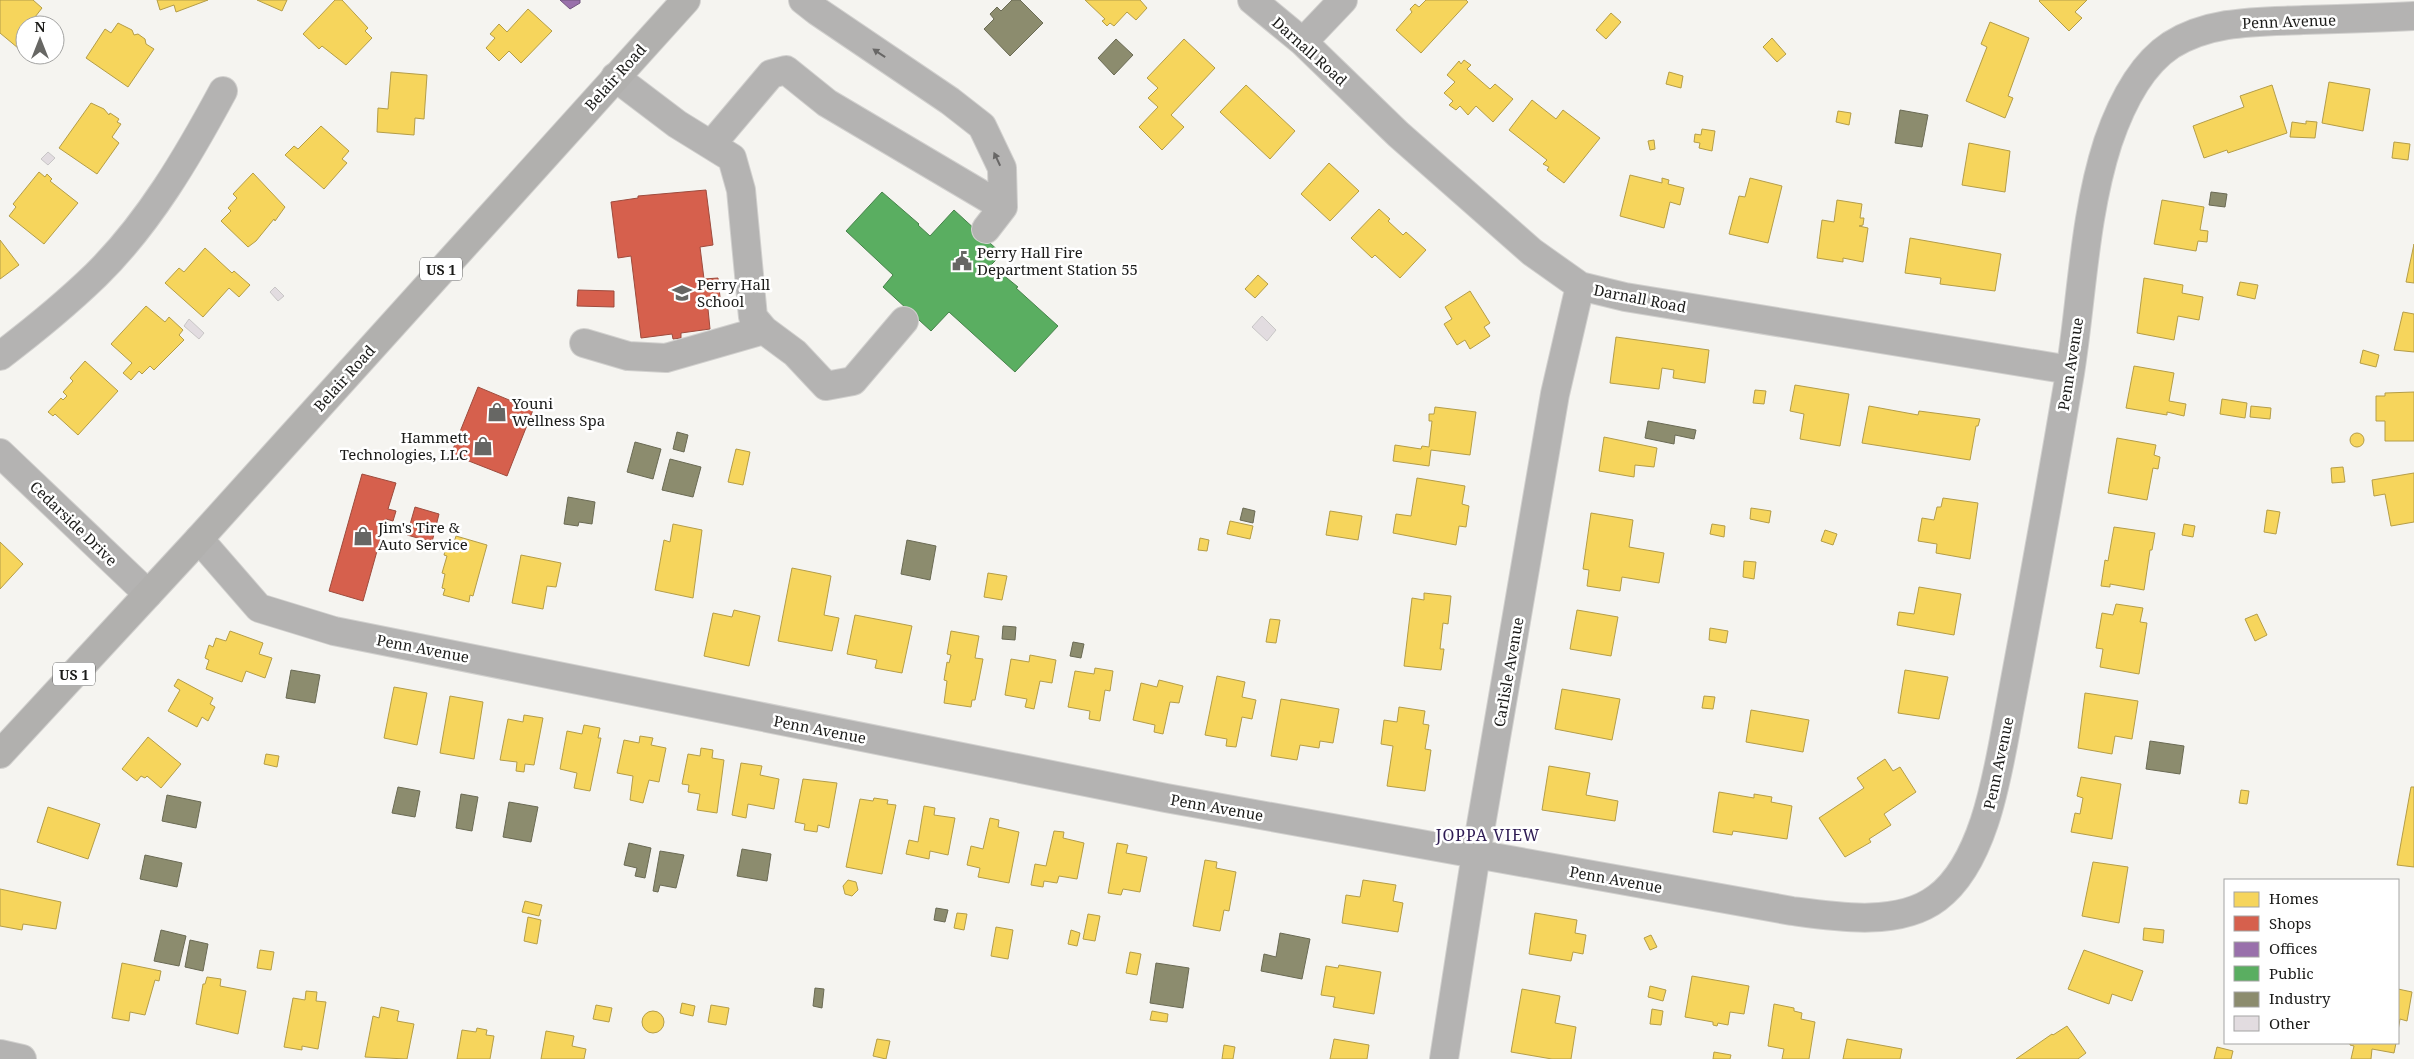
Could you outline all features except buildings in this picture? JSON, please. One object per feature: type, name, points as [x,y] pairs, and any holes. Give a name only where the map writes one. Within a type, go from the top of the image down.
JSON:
[{"type":"highway","name":"Belair Road","points":[[0,754],[199,539],[686,0]]},
{"type":"street","points":[[804,0],[817,11],[950,101],[982,126],[1002,168],[1002,207],[986,229]]},
{"type":"street","name":"Darnall Road","points":[[1252,0],[1303,42],[1398,134],[1532,252],[1580,286],[1625,297],[2070,370]]},
{"type":"street","points":[[1303,42],[1343,0]]},
{"type":"street","name":"Penn Avenue","points":[[199,539],[259,608],[334,631],[1166,798],[1476,854],[1830,916],[1861,918],[1911,911],[1937,899],[1952,883],[1972,853],[1989,808],[2022,644],[2070,370],[2086,250],[2107,145],[2118,114],[2149,65],[2168,47],[2190,35],[2229,23],[2414,16]]},
{"type":"street","points":[[711,145],[771,74],[786,70],[827,103],[1002,207]]},
{"type":"street","points":[[615,77],[677,124],[732,158],[741,190],[753,317],[764,330],[795,354],[826,386],[854,381],[904,321]]},
{"type":"street","points":[[0,356],[58,310],[97,274],[129,238],[156,202],[196,141],[223,91]]},
{"type":"street","name":"Carlisle Avenue","points":[[1444,1059],[1476,854],[1555,394],[1580,286]]},
{"type":"street","points":[[584,342],[628,356],[666,358],[764,330]]},
{"type":"street","name":"Cedarside Drive","points":[[0,453],[148,594]]},
{"type":"street","points":[[0,1054],[22,1059]]},
{"type":"place","name":"Perry Hall Fire Department Station 55","points":[[962,261]]},
{"type":"place","name":"Perry Hall School","points":[[682,293]]},
{"type":"place","name":"Youni Wellness Spa","points":[[497,412]]},
{"type":"place","name":"Hammett Technologies, LLC","points":[[483,446]]},
{"type":"place","name":"Jim's Tire & Auto Service","points":[[363,536]]},
{"type":"district","name":"JOPPA VIEW","points":[[1488,835]]}]
